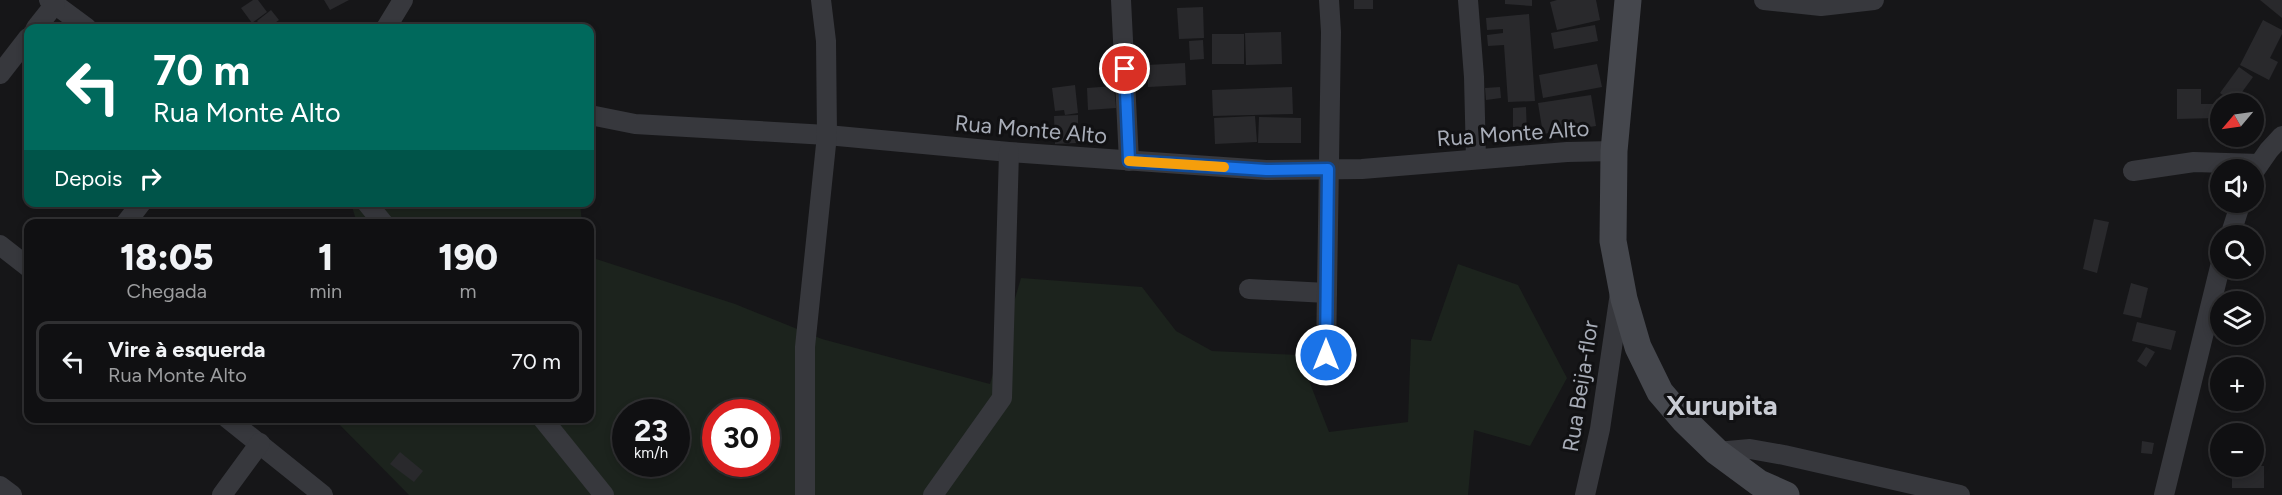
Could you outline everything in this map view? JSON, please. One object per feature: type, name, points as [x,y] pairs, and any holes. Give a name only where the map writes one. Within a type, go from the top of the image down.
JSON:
[{"type":"main road","points":[[1628,0],[1614,151],[1613,241],[1621,284],[1638,347],[1660,392],[1684,420],[1717,452],[1759,483],[1786,495]]},
{"type":"street","points":[[388,24],[403,0]]},
{"type":"street","points":[[806,495],[805,347],[827,135],[826,41],[821,0]]},
{"type":"street","points":[[1121,0],[1129,161]]},
{"type":"street","points":[[1326,355],[1331,32],[1329,0]]},
{"type":"street","points":[[1468,0],[1474,77],[1476,159]]},
{"type":"street","points":[[1764,0],[1821,6],[1874,0]]},
{"type":"street","points":[[38,24],[52,2],[82,24]]},
{"type":"street","points":[[0,74],[24,43]]},
{"type":"street","name":"Rua Monte Alto","points":[[594,116],[636,124],[827,135],[1010,152],[1266,170],[1362,169],[1567,152],[1614,151]]},
{"type":"street","points":[[2263,159],[2282,136]]},
{"type":"street","points":[[933,495],[1002,398],[1010,152]]},
{"type":"street","points":[[2133,171],[2194,162],[2210,164]]},
{"type":"street","points":[[370,207],[380,219]]},
{"type":"street","points":[[0,245],[24,264]]},
{"type":"street","points":[[2164,495],[2217,279]]},
{"type":"street","name":"Rua Beija-flor","points":[[1585,495],[1600,429],[1621,284]]},
{"type":"street","points":[[1249,290],[1327,293]]},
{"type":"street","points":[[234,423],[323,495]]},
{"type":"street","points":[[546,423],[604,495]]},
{"type":"street","points":[[222,495],[260,443]]},
{"type":"street","points":[[1717,452],[1750,449],[1784,454],[1960,495]]},
{"type":"street","points":[[0,486],[12,495]]},
{"type":"shaded area","points":[[352,207],[580,207],[582,219],[356,219]]},
{"type":"shaded area","points":[[594,258],[735,304],[822,339],[990,384],[1021,278],[1142,287],[1176,331],[1212,351],[1299,355],[1329,432],[1408,422],[1411,339],[1431,341],[1458,264],[1518,285],[1567,378],[1530,446],[1474,430],[1468,495],[409,495],[338,423],[594,423]]},
{"type":"building","points":[[253,0],[258,0],[267,12],[252,23],[241,8]]},
{"type":"building","points":[[324,0],[349,0],[330,10]]},
{"type":"building","points":[[1354,0],[1373,0],[1373,9],[1354,9]]},
{"type":"building","points":[[1505,0],[1532,0],[1532,6],[1505,4]]},
{"type":"building","points":[[1596,0],[1600,20],[1557,30],[1550,2]]},
{"type":"building","points":[[2260,0],[2282,0],[2282,18]]},
{"type":"building","points":[[1203,7],[1204,38],[1179,39],[1177,8]]},
{"type":"building","points":[[271,10],[279,20],[274,24],[260,24],[257,21]]},
{"type":"building","points":[[1529,14],[1535,101],[1508,102],[1504,45],[1488,46],[1487,35],[1503,33],[1503,29],[1487,30],[1486,18]]},
{"type":"building","points":[[2263,20],[2282,30],[2270,58],[2278,62],[2269,80],[2240,65]]},
{"type":"building","points":[[1595,25],[1598,41],[1554,49],[1551,33]]},
{"type":"building","points":[[1281,32],[1282,64],[1246,65],[1245,33]]},
{"type":"building","points":[[1212,34],[1244,34],[1244,64],[1212,64]]},
{"type":"building","points":[[1203,40],[1204,59],[1190,60],[1189,41]]},
{"type":"building","points":[[1185,63],[1186,85],[1148,87],[1147,65]]},
{"type":"building","points":[[1597,64],[1602,87],[1543,98],[1539,75]]},
{"type":"building","points":[[2239,67],[2253,77],[2241,93],[2220,93]]},
{"type":"building","points":[[1075,85],[1078,113],[1065,115],[1064,110],[1055,111],[1052,88]]},
{"type":"building","points":[[1114,86],[1116,108],[1088,110],[1087,88]]},
{"type":"building","points":[[1292,87],[1293,114],[1213,116],[1212,90]]},
{"type":"building","points":[[1500,87],[1501,98],[1486,100],[1485,88]]},
{"type":"building","points":[[2177,89],[2201,89],[2201,104],[2210,104],[2210,118],[2177,119]]},
{"type":"building","points":[[1591,95],[1596,126],[1543,134],[1538,103]]},
{"type":"building","points":[[1526,107],[1527,135],[1513,136],[1513,108]]},
{"type":"building","points":[[1078,115],[1078,143],[1055,144],[1054,116]]},
{"type":"building","points":[[1255,116],[1257,142],[1215,144],[1214,118]]},
{"type":"building","points":[[1259,117],[1301,118],[1301,143],[1258,143]]},
{"type":"building","points":[[2094,219],[2109,222],[2097,273],[2083,269]]},
{"type":"building","points":[[2131,283],[2148,288],[2141,318],[2123,314]]},
{"type":"building","points":[[2137,322],[2176,331],[2171,350],[2132,341]]},
{"type":"building","points":[[2146,347],[2155,352],[2146,367],[2137,361]]},
{"type":"building","points":[[2142,441],[2154,443],[2152,454],[2141,453]]},
{"type":"building","points":[[400,452],[423,471],[414,482],[390,464]]},
{"type":"building","points":[[2232,477],[2264,477],[2264,488],[2232,488]]},
{"type":"slow traffic","points":[[1129,161],[1224,167]]},
{"type":"district","name":"Xurupita","points":[[1722,405]]},
{"type":"route","points":[[1125,69],[1129,161],[1266,170],[1328,169],[1326,355]]}]
